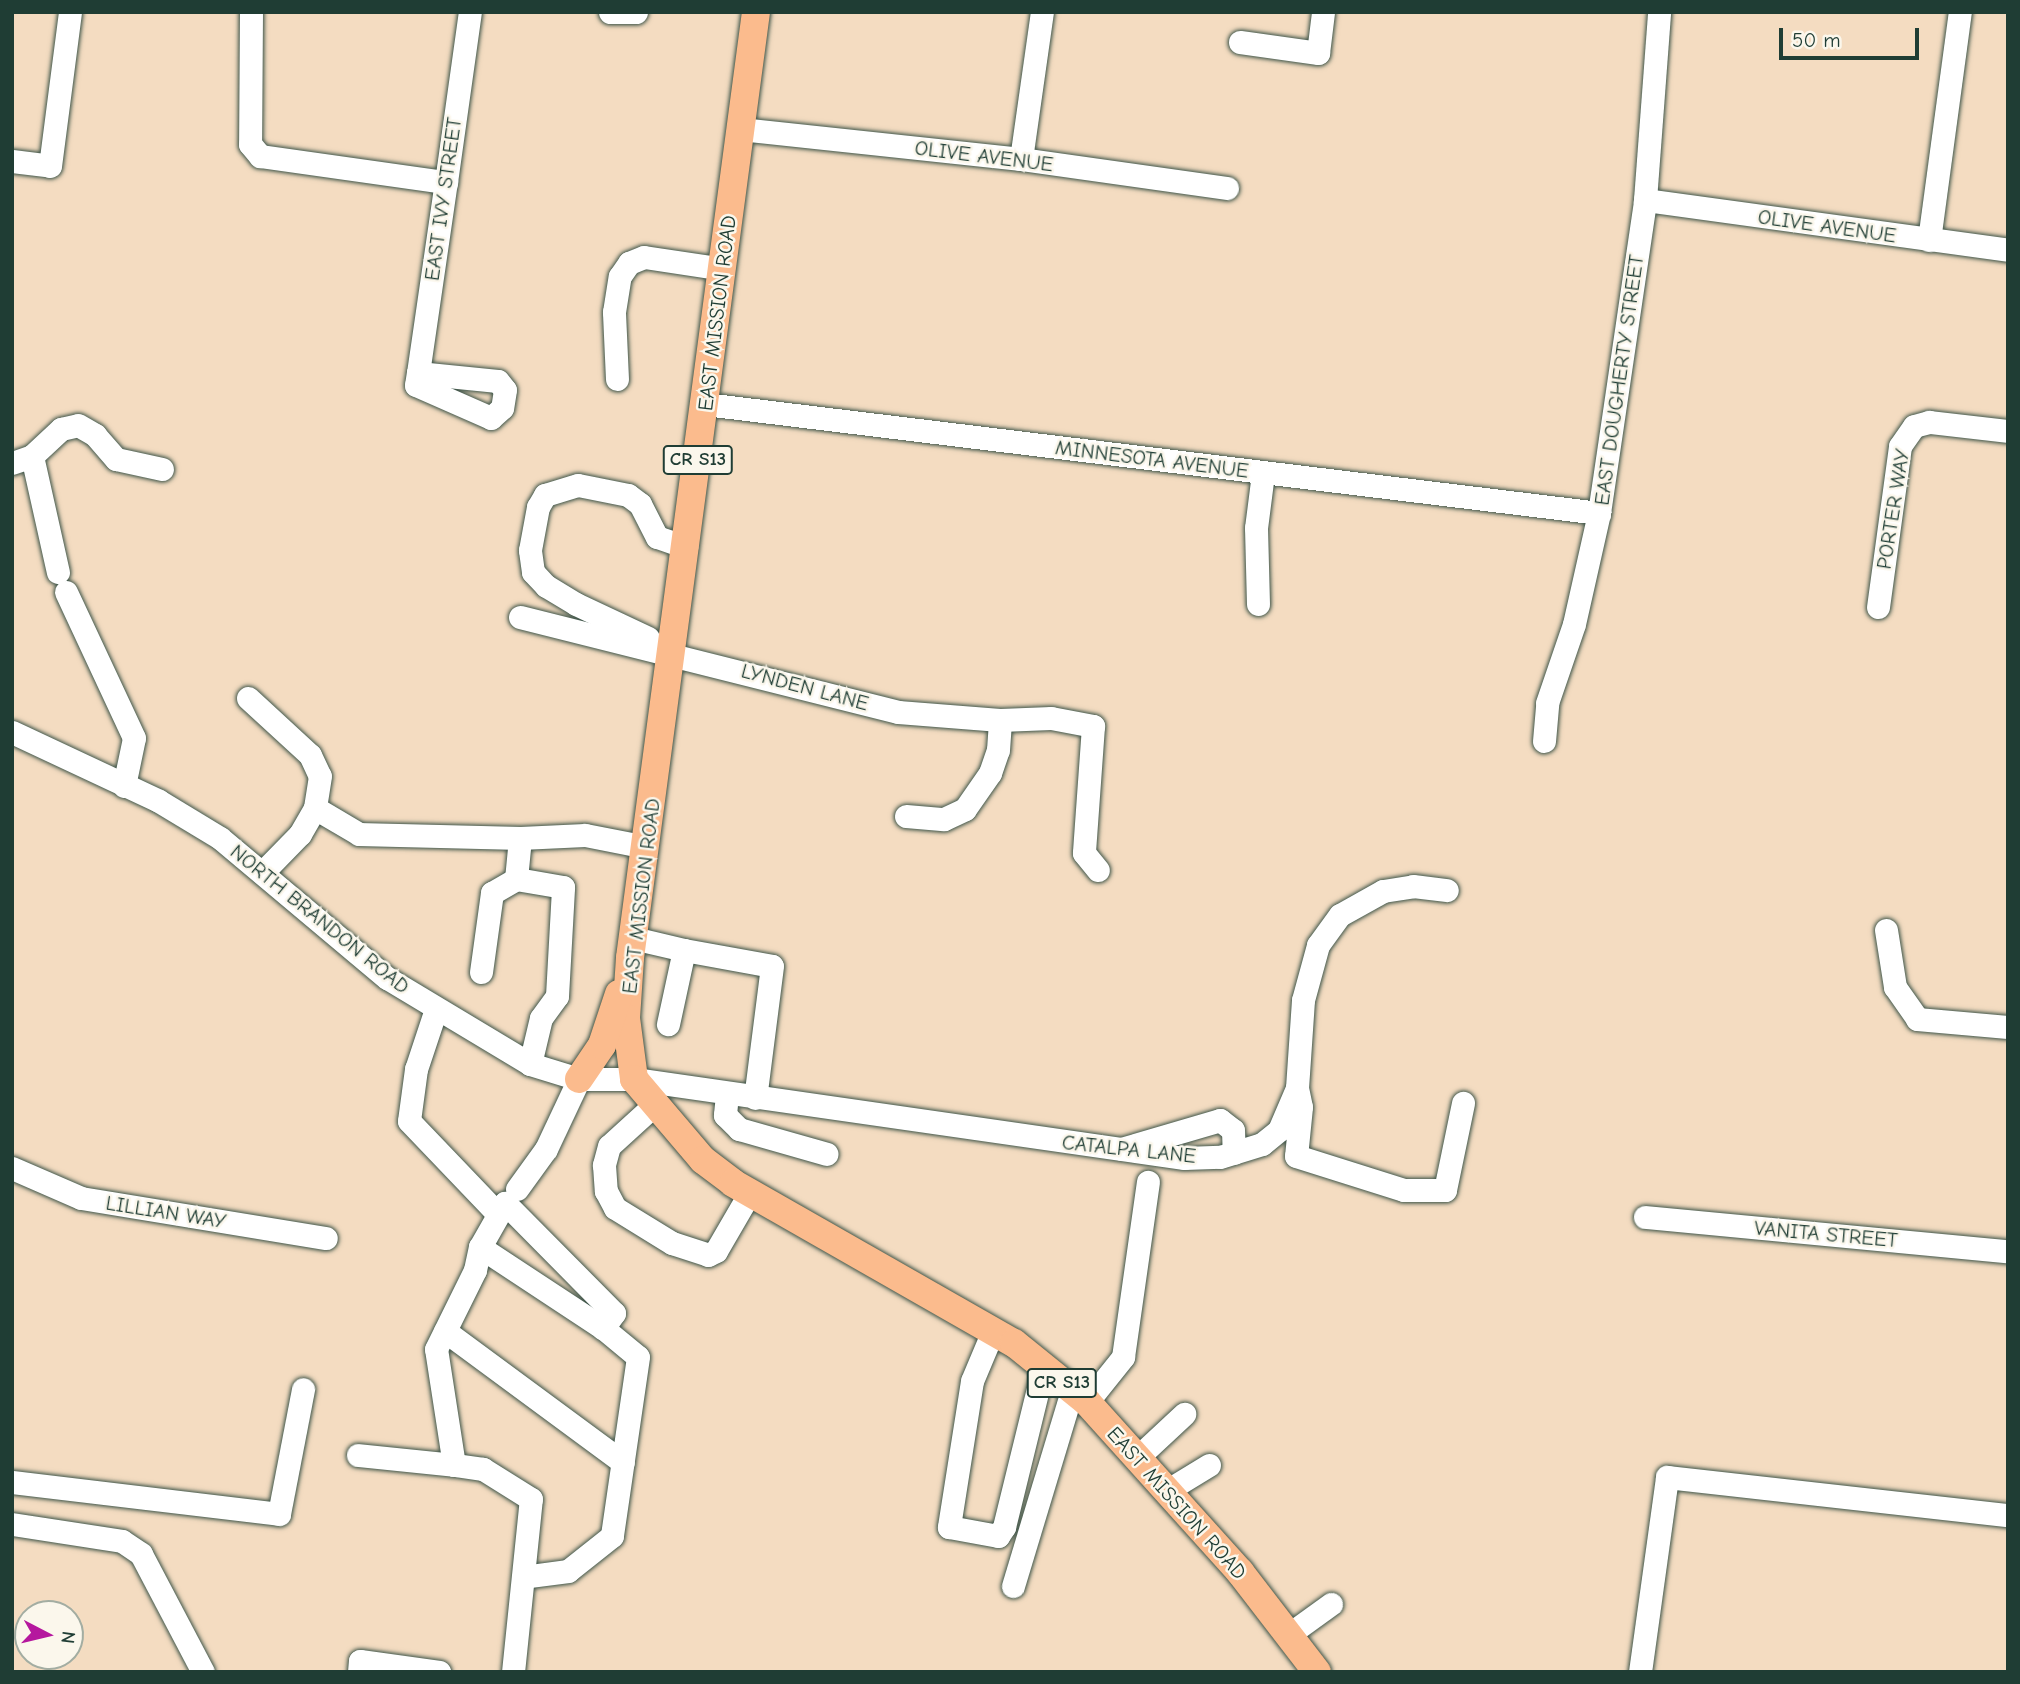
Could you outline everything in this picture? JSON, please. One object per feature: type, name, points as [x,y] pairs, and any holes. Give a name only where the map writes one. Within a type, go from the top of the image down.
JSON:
[{"type":"main road","name":"EAST MISSION ROAD","points":[[756,12],[631,948],[626,1018],[634,1079],[653,1106],[703,1160],[749,1194],[993,1331],[1079,1396],[1139,1456],[1317,1672]]},
{"type":"main road","points":[[579,1079],[602,1045],[631,948]]},
{"type":"street","points":[[12,161],[50,166],[70,12]]},
{"type":"street","points":[[251,12],[250,144],[260,156],[446,182]]},
{"type":"street","name":"EAST IVY STREET","points":[[417,379],[470,12]]},
{"type":"street","points":[[610,12],[636,12]]},
{"type":"street","points":[[1021,159],[1042,12]]},
{"type":"street","points":[[1240,42],[1318,52],[1323,12]]},
{"type":"street","name":"EAST DOUGHERTY STREET","points":[[1544,741],[1547,703],[1574,624],[1600,513],[1646,200],[1659,12]]},
{"type":"street","points":[[1929,240],[1960,12]]},
{"type":"street","name":"OLIVE AVENUE","points":[[740,129],[1021,159],[1227,188]]},
{"type":"street","name":"OLIVE AVENUE","points":[[1646,200],[2008,250]]},
{"type":"street","points":[[617,379],[614,312],[620,276],[629,264],[644,257],[723,269]]},
{"type":"street","name":"MINNESOTA AVENUE","points":[[705,404],[1600,513]]},
{"type":"street","name":"PORTER WAY","points":[[1878,607],[1900,446],[1914,426],[1929,422],[2008,431]]},
{"type":"street","points":[[124,786],[134,738],[62,582],[22,459],[61,429],[78,425],[94,435],[117,459],[162,469]]},
{"type":"street","points":[[1258,604],[1256,528],[1263,473]]},
{"type":"street","points":[[672,648],[546,586],[533,572],[530,550],[538,507],[545,495],[578,485],[628,495],[640,505],[657,537],[686,547]]},
{"type":"street","name":"LYNDEN LANE","points":[[520,617],[672,648],[898,712],[1000,720],[1051,718],[1093,726],[1084,853],[1098,870]]},
{"type":"street","points":[[248,698],[310,755],[320,776],[315,808],[295,841],[262,873]]},
{"type":"street","points":[[906,817],[944,819],[965,809],[990,773],[998,750],[1000,720]]},
{"type":"street","name":"NORTH BRANDON ROAD","points":[[12,732],[159,801],[220,838],[387,978],[530,1064],[579,1079],[634,1079]]},
{"type":"street","points":[[315,808],[359,834],[520,838],[585,835],[646,847]]},
{"type":"street","points":[[516,879],[520,838]]},
{"type":"street","points":[[481,972],[492,893],[516,879],[562,887],[557,996],[541,1018],[530,1064]]},
{"type":"street","name":"CATALPA LANE","points":[[634,1079],[727,1095],[1184,1158],[1234,1153],[1262,1144],[1279,1130],[1297,1088],[1303,1000],[1318,945],[1340,915],[1383,891],[1413,886],[1447,890]]},
{"type":"street","points":[[1886,930],[1895,987],[1917,1019],[2008,1027]]},
{"type":"street","points":[[631,948],[684,950],[772,966],[755,1098]]},
{"type":"street","points":[[668,1024],[684,950]]},
{"type":"street","points":[[436,1009],[416,1069],[410,1121],[497,1213]]},
{"type":"street","points":[[517,1189],[560,1125],[579,1079]]},
{"type":"street","points":[[1297,1088],[1301,1122],[1296,1156],[1404,1190],[1426,1192],[1445,1190],[1463,1103]]},
{"type":"street","points":[[727,1095],[725,1115],[739,1129],[827,1154]]},
{"type":"street","points":[[653,1106],[621,1132],[609,1146],[604,1165],[606,1191],[615,1208],[672,1243],[708,1255],[716,1251],[749,1194]]},
{"type":"street","points":[[1121,1149],[1220,1120],[1233,1130],[1234,1153]]},
{"type":"street","name":"LILLIAN WAY","points":[[12,1168],[81,1198],[326,1238]]},
{"type":"street","points":[[1013,1586],[1079,1396],[1123,1357],[1148,1182]]},
{"type":"street","points":[[454,1465],[436,1349],[475,1270],[480,1247],[505,1203],[614,1313],[603,1328]]},
{"type":"street","name":"VANITA STREET","points":[[1645,1217],[2008,1251]]},
{"type":"street","points":[[480,1247],[603,1328],[638,1357],[612,1536],[568,1571],[523,1577]]},
{"type":"street","points":[[445,1331],[622,1462]]},
{"type":"street","points":[[993,1331],[972,1381],[949,1527],[998,1536],[1004,1527],[1043,1368]]},
{"type":"street","points":[[12,1482],[279,1514],[303,1389]]},
{"type":"street","points":[[1139,1456],[1184,1414]]},
{"type":"street","points":[[358,1455],[483,1469],[531,1499],[513,1672]]},
{"type":"street","points":[[1168,1490],[1209,1465]]},
{"type":"street","points":[[1640,1672],[1667,1477],[2008,1515]]},
{"type":"street","points":[[12,1524],[122,1541],[141,1554],[203,1672]]},
{"type":"street","points":[[1288,1634],[1331,1604]]},
{"type":"street","points":[[359,1672],[360,1661],[439,1672]]}]
